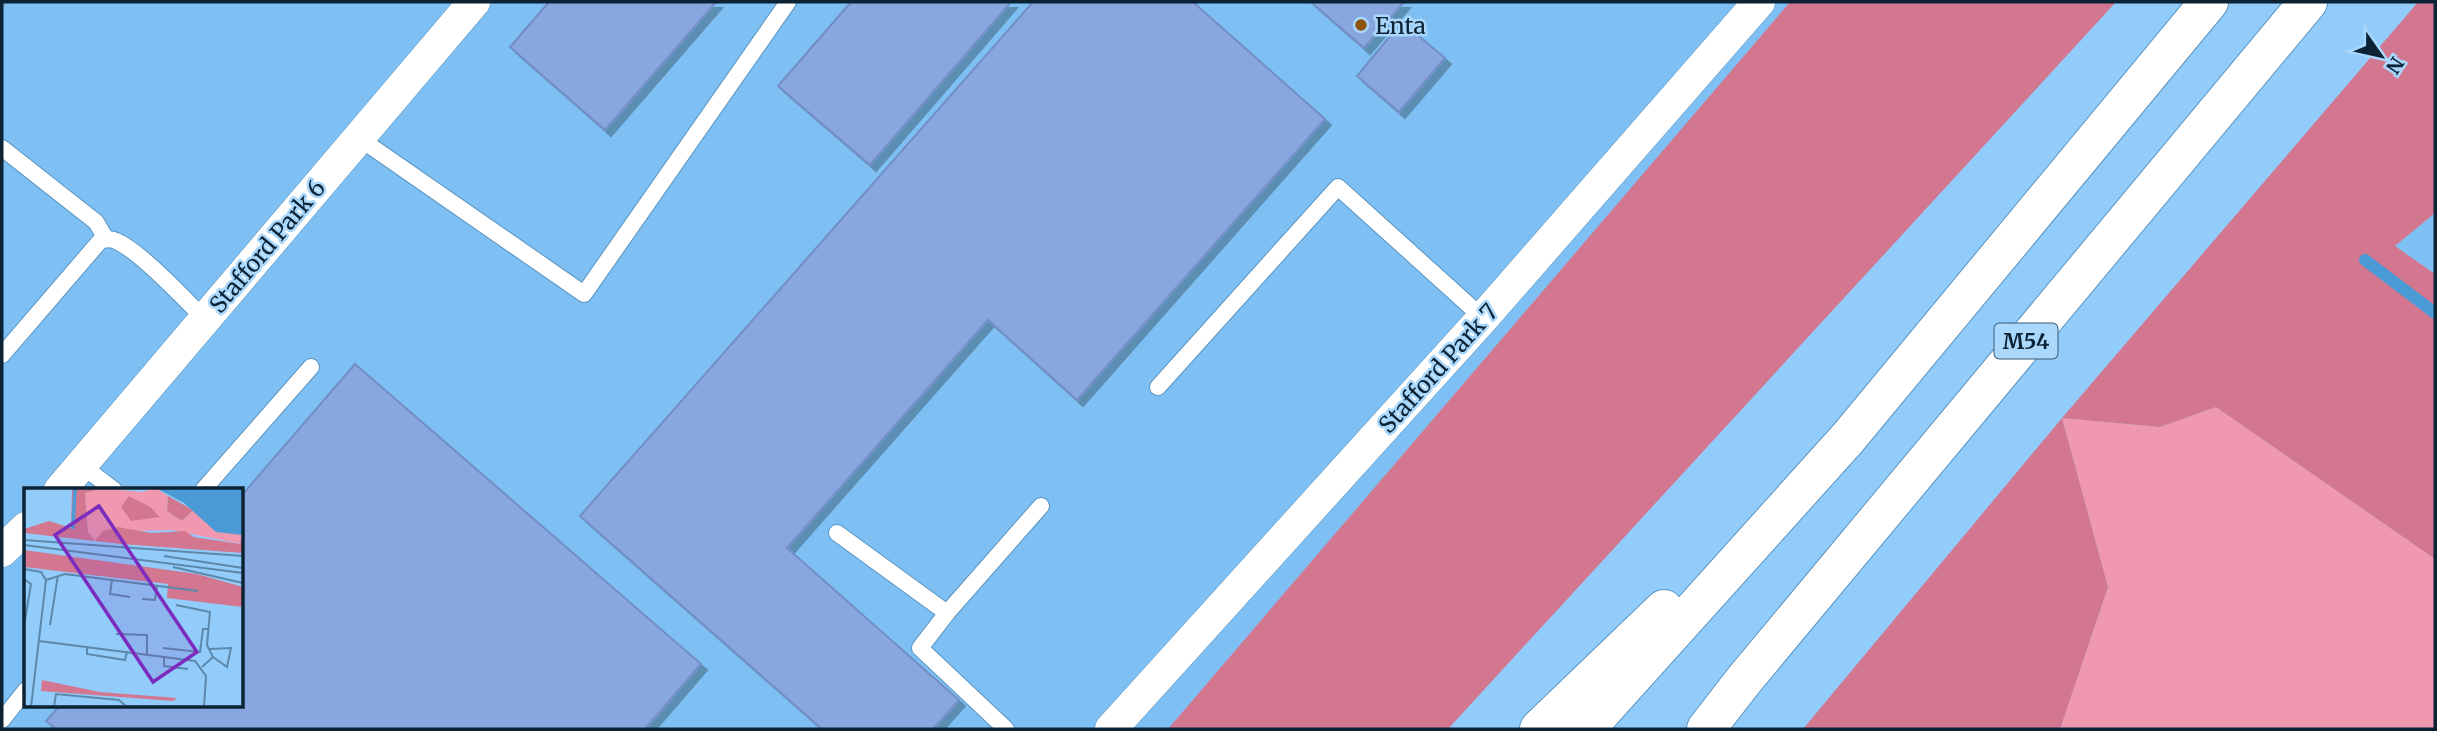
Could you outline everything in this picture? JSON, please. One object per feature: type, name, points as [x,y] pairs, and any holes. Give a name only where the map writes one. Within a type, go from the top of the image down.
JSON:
[{"type":"highway","points":[[1586,729],[1848,438],[2209,2]]},
{"type":"highway","name":"M54","points":[[1699,729],[1744,680],[2308,2]]},
{"type":"highway","points":[[1539,729],[1848,438]]},
{"type":"highway","points":[[1706,729],[1744,680]]},
{"type":"street","name":"Stafford Park 6","points":[[61,488],[474,2]]},
{"type":"street","name":"Stafford Park 7","points":[[1111,729],[1483,318],[1759,2]]},
{"type":"street","points":[[2,551],[24,530]]},
{"type":"lane","points":[[359,138],[584,294],[788,2]]},
{"type":"lane","points":[[2,148],[96,222],[106,239]]},
{"type":"lane","points":[[1158,387],[1338,187],[1483,318]]},
{"type":"lane","points":[[2,355],[100,241],[106,239],[114,240],[131,250],[205,319]]},
{"type":"lane","points":[[204,488],[311,367]]},
{"type":"lane","points":[[81,465],[113,488]]},
{"type":"lane","points":[[1006,729],[920,648],[947,613],[1041,506]]},
{"type":"lane","points":[[837,533],[947,613]]},
{"type":"lane","points":[[2,720],[24,692]]},
{"type":"shaded area","points":[[2,2],[1790,2],[1168,729],[2,729]]},
{"type":"shaded area","points":[[1790,2],[2116,2],[1448,729],[1168,729]]},
{"type":"shaded area","points":[[2418,2],[2435,2],[2435,213],[2395,246],[2435,274],[2435,559],[2216,407],[2160,427],[2062,418]]},
{"type":"shaded area","points":[[2435,213],[2435,274],[2395,246]]},
{"type":"shaded area","points":[[2216,407],[2435,559],[2435,729],[2060,729],[2108,587],[2062,418],[2160,427]]},
{"type":"shaded area","points":[[2062,418],[2108,587],[2060,729],[1803,729]]},
{"type":"building","points":[[549,2],[716,2],[605,130],[510,47]]},
{"type":"building","points":[[851,2],[1011,2],[870,165],[778,86]]},
{"type":"building","points":[[1033,2],[1193,2],[1325,119],[1077,400],[988,320],[787,548],[959,700],[933,729],[822,729],[580,516]]},
{"type":"building","name":"Enta","points":[[1311,2],[1404,2],[1364,48]]},
{"type":"building","points":[[1402,22],[1445,58],[1399,112],[1357,76]]},
{"type":"building","points":[[355,364],[701,664],[645,729],[56,729],[46,721],[59,706],[243,706],[243,494]]},
{"type":"waterway","points":[[2365,260],[2435,313]]},
{"type":"place","name":"Enta","points":[[1361,25]]}]
